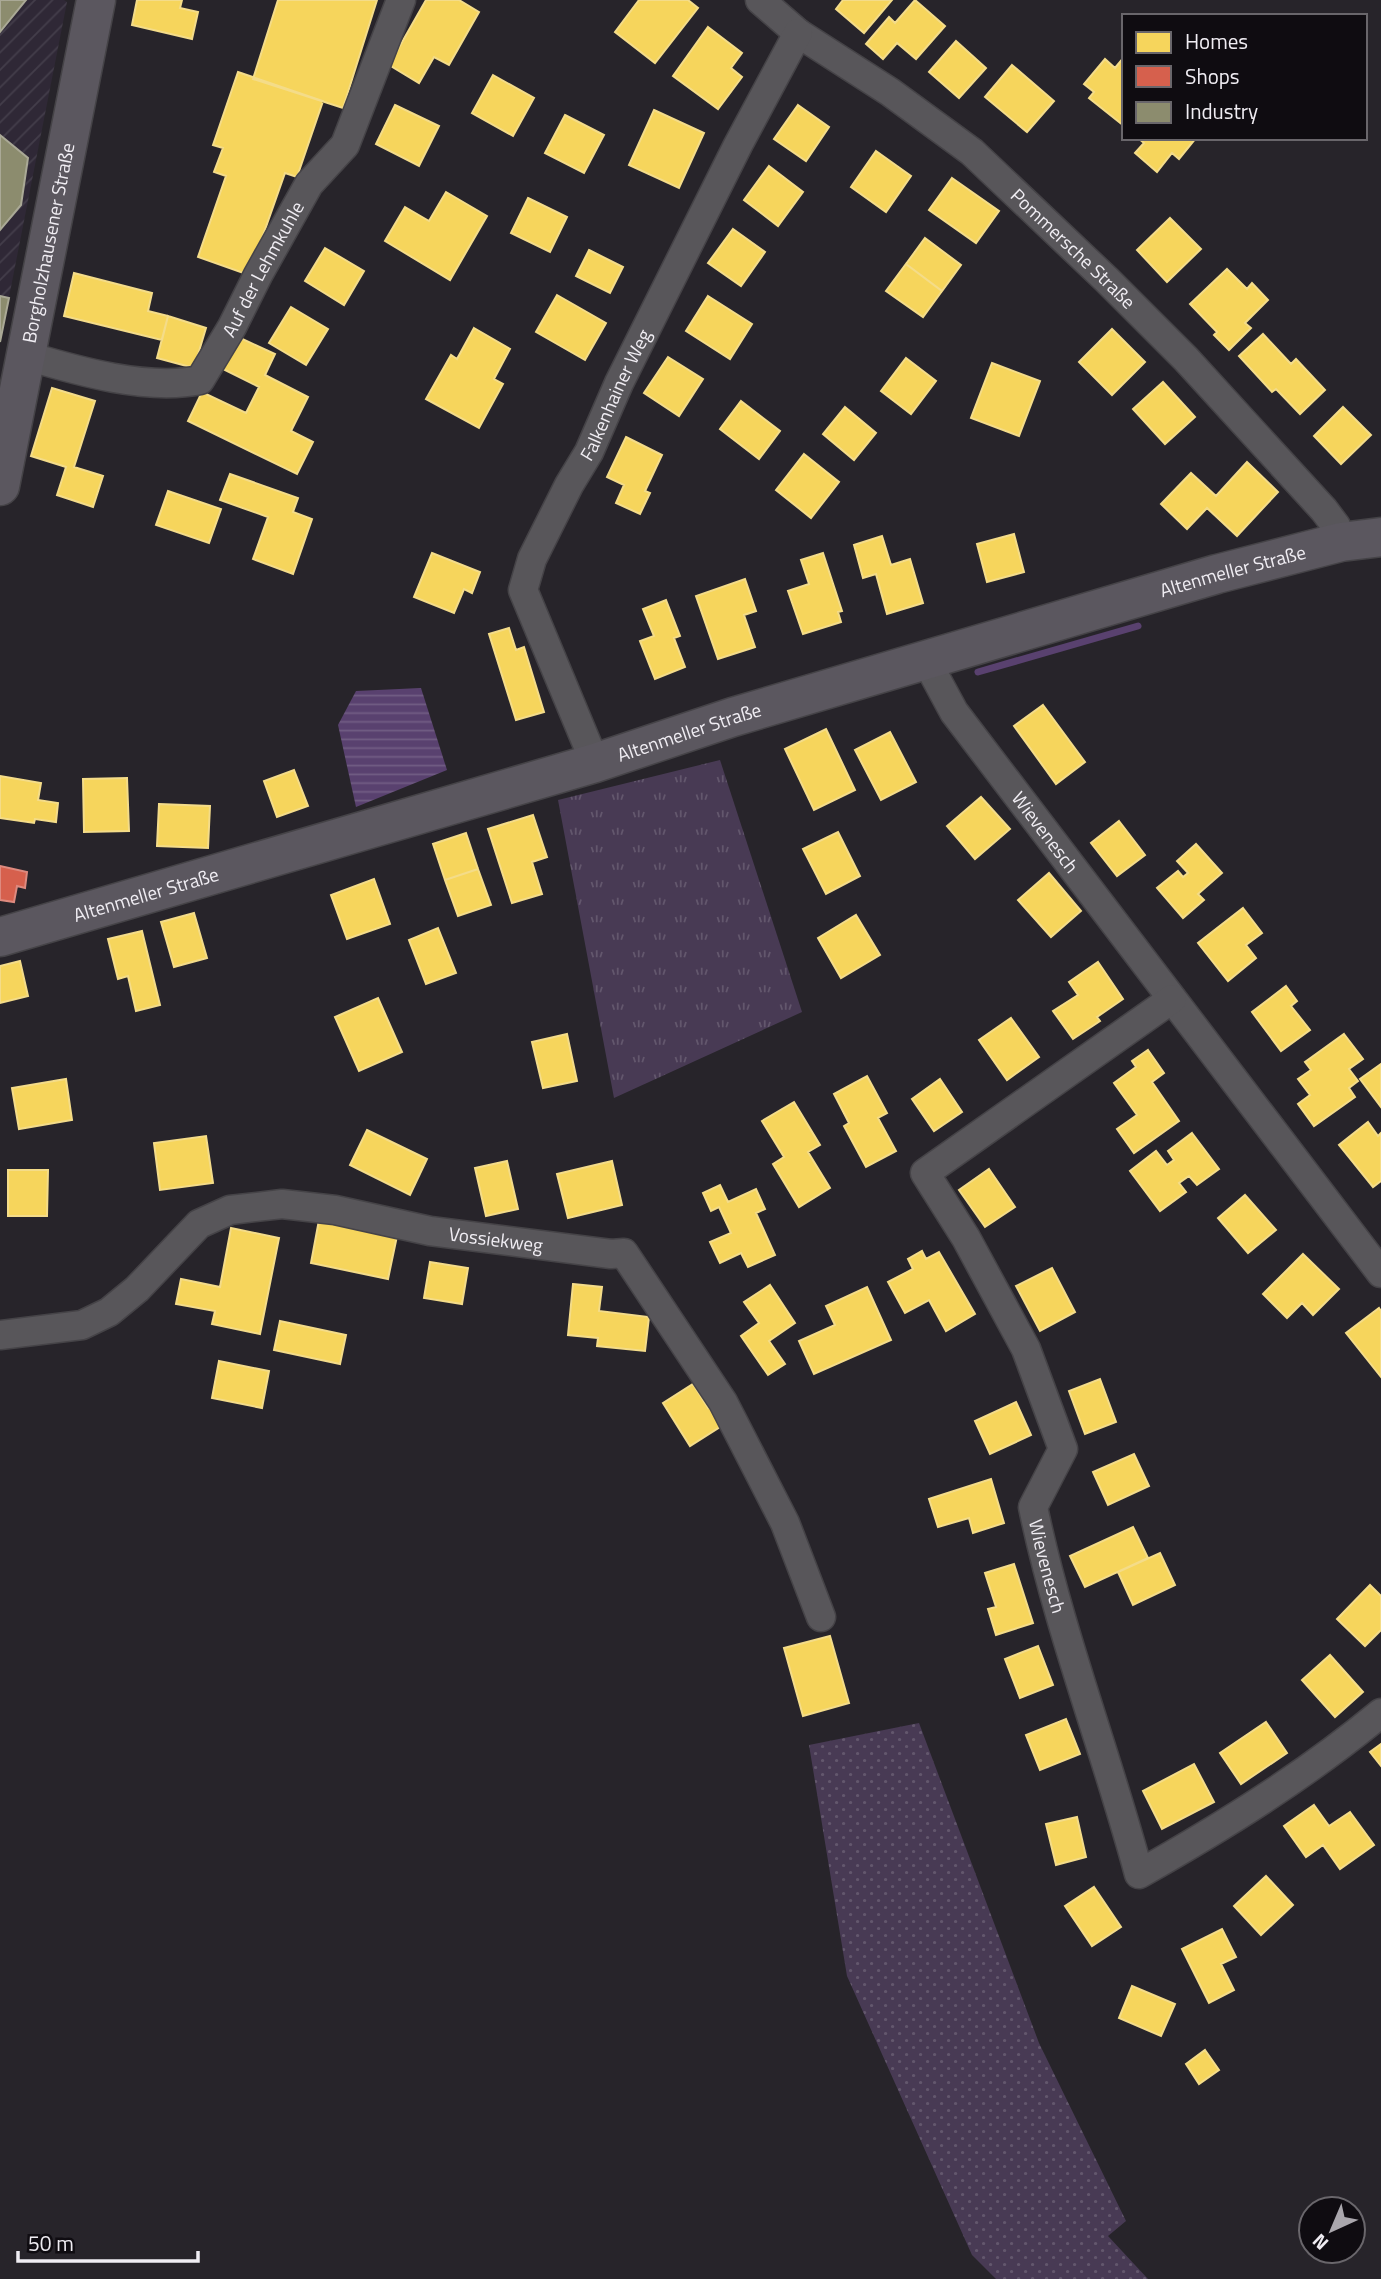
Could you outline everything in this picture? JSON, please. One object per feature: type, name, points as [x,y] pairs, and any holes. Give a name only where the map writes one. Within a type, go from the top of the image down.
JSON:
[{"type":"street","name":"Borgholzhausener Straße","points":[[0,486],[96,0]]},
{"type":"street","name":"Auf der Lehmkuhle","points":[[27,356],[125,379],[181,384],[200,380],[232,327],[309,184],[345,145],[401,0]]},
{"type":"street","name":"Pommersche Straße","points":[[760,0],[798,33],[890,92],[982,160],[1186,359],[1324,510],[1336,526],[1341,542]]},
{"type":"street","name":"Falkenhainer Weg","points":[[595,763],[523,590],[532,559],[569,485],[589,452],[619,383],[738,145],[798,33]]},
{"type":"street","name":"Altenmeller Straße","points":[[0,937],[595,763],[733,717],[1217,574],[1341,542],[1381,537]]},
{"type":"street","name":"Wievenesch","points":[[926,660],[954,712],[1381,1273]]},
{"type":"street","name":"Wievenesch","points":[[1171,999],[925,1173],[966,1238],[1026,1349],[1063,1449],[1033,1507],[1056,1604],[1139,1874],[1210,1834],[1271,1795],[1381,1713]]},
{"type":"street","name":"Vossiekweg","points":[[0,1335],[82,1325],[109,1312],[137,1289],[199,1224],[230,1210],[282,1204],[322,1209],[430,1231],[585,1251],[624,1253],[723,1402],[785,1523],[821,1617]]},
{"type":"shaded area","points":[[0,0],[67,2],[0,343]]},
{"type":"shaded area","points":[[421,688],[447,770],[356,807],[338,725],[356,691]]},
{"type":"green space","points":[[720,760],[802,1012],[614,1098],[558,800]]},
{"type":"green space","points":[[919,1723],[1039,2043],[1126,2221],[1108,2236],[1148,2279],[996,2279],[972,2255],[847,1976],[809,1745]]},
{"type":"building: Homes","points":[[137,0],[182,0],[180,8],[198,12],[192,39],[132,25]]},
{"type":"building: Homes","points":[[278,0],[377,0],[343,108],[253,79]]},
{"type":"building: Homes","points":[[426,0],[459,0],[479,12],[449,65],[434,57],[419,83],[389,65]]},
{"type":"building: Homes","points":[[639,0],[688,0],[698,8],[655,63],[615,32]]},
{"type":"building: Homes","points":[[843,0],[892,0],[864,33],[836,9]]},
{"type":"building: Homes","points":[[915,0],[945,26],[916,59],[897,43],[883,59],[866,44],[889,17],[895,23]]},
{"type":"building: Homes","points":[[708,27],[742,53],[731,68],[742,77],[718,109],[673,76]]},
{"type":"building: Homes","points":[[956,41],[986,68],[959,98],[929,72]]},
{"type":"building: Homes","points":[[1105,59],[1115,68],[1122,59],[1122,124],[1089,98],[1094,92],[1084,84]]},
{"type":"building: Homes","points":[[1012,65],[1054,101],[1027,132],[985,97]]},
{"type":"building: Homes","points":[[238,72],[323,101],[297,177],[285,173],[249,275],[198,257],[226,176],[214,172],[223,148],[213,145]]},
{"type":"building: Homes","points":[[493,75],[534,98],[513,136],[472,113]]},
{"type":"building: Homes","points":[[395,105],[439,126],[419,166],[376,144]]},
{"type":"building: Homes","points":[[798,105],[829,127],[806,161],[774,139]]},
{"type":"building: Homes","points":[[654,110],[704,133],[679,188],[629,165]]},
{"type":"building: Homes","points":[[565,115],[604,135],[584,173],[545,153]]},
{"type":"building: Homes","points":[[1140,140],[1194,140],[1179,159],[1172,153],[1157,172],[1135,153],[1144,143]]},
{"type":"building: Homes","points":[[876,151],[911,176],[886,212],[851,187]]},
{"type":"building: Homes","points":[[769,166],[803,192],[778,226],[744,200]]},
{"type":"building: Homes","points":[[952,178],[999,211],[976,243],[929,210]]},
{"type":"building: Homes","points":[[446,192],[487,216],[450,280],[385,241],[405,207],[429,221]]},
{"type":"building: Homes","points":[[528,198],[567,217],[550,252],[511,233]]},
{"type":"building: Homes","points":[[1170,218],[1201,249],[1167,282],[1137,250]]},
{"type":"building: Homes","points":[[733,229],[765,252],[741,286],[708,263]]},
{"type":"building: Homes","points":[[925,238],[961,265],[942,291],[906,264]]},
{"type":"building: Homes","points":[[325,248],[364,271],[344,305],[305,281]]},
{"type":"building: Homes","points":[[589,250],[623,267],[610,293],[576,276]]},
{"type":"building: Homes","points":[[906,264],[942,291],[923,317],[886,291]]},
{"type":"building: Homes","points":[[1227,269],[1247,289],[1252,283],[1268,300],[1245,323],[1251,328],[1229,350],[1214,335],[1217,332],[1190,304]]},
{"type":"building: Homes","points":[[74,273],[152,293],[148,311],[168,316],[162,340],[64,316]]},
{"type":"building: Homes","points":[[557,295],[606,323],[585,360],[536,332]]},
{"type":"building: Homes","points":[[708,296],[752,324],[730,359],[686,331]]},
{"type":"building: Homes","points":[[291,307],[328,329],[306,365],[269,343]]},
{"type":"building: Homes","points":[[168,316],[206,328],[194,368],[157,358]]},
{"type":"building: Homes","points":[[474,328],[510,349],[494,379],[503,384],[479,428],[426,399],[451,355],[457,359]]},
{"type":"building: Homes","points":[[1112,329],[1145,362],[1112,395],[1079,362]]},
{"type":"building: Homes","points":[[1263,334],[1291,364],[1296,359],[1325,390],[1300,414],[1276,389],[1272,392],[1239,356]]},
{"type":"building: Homes","points":[[238,337],[275,354],[265,375],[308,397],[291,431],[313,442],[297,474],[188,421],[202,392],[246,413],[259,387],[223,369]]},
{"type":"building: Homes","points":[[668,357],[703,379],[679,416],[644,393]]},
{"type":"building: Homes","points":[[906,358],[936,381],[911,414],[881,391]]},
{"type":"building: Homes","points":[[992,363],[1040,381],[1019,436],[971,418]]},
{"type":"building: Homes","points":[[1163,382],[1195,417],[1165,444],[1133,409]]},
{"type":"building: Homes","points":[[52,388],[95,401],[74,467],[103,476],[93,507],[57,495],[66,467],[31,456]]},
{"type":"building: Homes","points":[[741,401],[780,431],[759,459],[720,429]]},
{"type":"building: Homes","points":[[845,407],[876,433],[854,460],[823,434]]},
{"type":"building: Homes","points":[[1343,407],[1371,435],[1341,464],[1314,436]]},
{"type":"building: Homes","points":[[626,437],[662,455],[645,491],[650,493],[640,514],[616,503],[624,485],[607,477]]},
{"type":"building: Homes","points":[[804,454],[839,482],[811,518],[776,490]]},
{"type":"building: Homes","points":[[1247,462],[1278,492],[1237,536],[1207,508],[1187,529],[1161,504],[1191,473],[1216,496]]},
{"type":"building: Homes","points":[[230,474],[298,498],[293,512],[312,519],[293,574],[253,559],[268,517],[220,500]]},
{"type":"building: Homes","points":[[168,491],[221,509],[209,543],[156,525]]},
{"type":"building: Homes","points":[[1014,534],[1024,572],[987,582],[977,544]]},
{"type":"building: Homes","points":[[882,536],[891,565],[910,559],[923,603],[887,614],[876,574],[863,578],[854,545]]},
{"type":"building: Homes","points":[[432,553],[480,572],[472,593],[464,589],[454,613],[414,597]]},
{"type":"building: Homes","points":[[823,553],[842,611],[838,612],[841,622],[803,634],[788,591],[809,584],[801,560]]},
{"type":"building: Homes","points":[[745,579],[756,611],[744,615],[755,647],[718,659],[696,596]]},
{"type":"building: Homes","points":[[666,600],[680,636],[674,638],[685,667],[655,679],[640,641],[654,636],[643,609]]},
{"type":"building: Homes","points":[[509,628],[516,650],[524,647],[544,712],[516,720],[489,634]]},
{"type":"building: Homes","points":[[1043,705],[1085,762],[1056,784],[1014,726]]},
{"type":"building: Homes","points":[[826,729],[855,790],[814,810],[785,749]]},
{"type":"building: Homes","points":[[890,732],[916,782],[881,800],[855,750]]},
{"type":"building: Homes","points":[[294,770],[308,806],[277,817],[264,781]]},
{"type":"building: Homes","points":[[0,776],[41,783],[38,800],[58,803],[56,822],[35,819],[34,823],[0,818]]},
{"type":"building: Homes","points":[[127,778],[129,831],[84,832],[83,779]]},
{"type":"building: Homes","points":[[981,797],[1010,829],[975,859],[947,826]]},
{"type":"building: Homes","points":[[159,804],[210,806],[208,848],[157,846]]},
{"type":"building: Homes","points":[[533,815],[547,857],[532,862],[542,894],[512,903],[488,829]]},
{"type":"building: Homes","points":[[1119,821],[1145,855],[1117,876],[1091,843]]},
{"type":"building: Homes","points":[[838,832],[860,876],[826,894],[803,849]]},
{"type":"building: Homes","points":[[466,833],[478,869],[445,880],[433,844]]},
{"type":"building: Homes","points":[[1196,844],[1222,873],[1198,894],[1204,900],[1183,918],[1157,888],[1178,871],[1183,877],[1188,873],[1177,861]]},
{"type":"building: Homes","points":[[478,869],[491,905],[458,916],[445,880]]},
{"type":"building: Homes","points":[[1049,873],[1081,911],[1051,937],[1018,900]]},
{"type":"building: Homes","points":[[374,879],[390,924],[347,939],[331,895]]},
{"type":"building: Homes","points":[[1243,908],[1262,933],[1246,945],[1256,958],[1228,981],[1198,943]]},
{"type":"building: Homes","points":[[194,913],[207,958],[174,967],[161,922]]},
{"type":"building: Homes","points":[[856,915],[880,955],[841,978],[818,938]]},
{"type":"building: Homes","points":[[438,928],[456,973],[426,984],[409,940]]},
{"type":"building: Homes","points":[[142,931],[160,1005],[136,1011],[128,976],[118,979],[108,939]]},
{"type":"building: Homes","points":[[20,961],[28,996],[0,1003],[0,966]]},
{"type":"building: Homes","points":[[1098,962],[1123,999],[1097,1017],[1100,1021],[1073,1039],[1053,1011],[1078,995],[1069,982]]},
{"type":"building: Homes","points":[[1286,986],[1297,1001],[1291,1006],[1310,1030],[1281,1051],[1252,1012]]},
{"type":"building: Homes","points":[[378,998],[402,1052],[359,1071],[335,1017]]},
{"type":"building: Homes","points":[[1011,1018],[1039,1057],[1007,1080],[979,1040]]},
{"type":"building: Homes","points":[[567,1034],[577,1081],[543,1088],[532,1042]]},
{"type":"building: Homes","points":[[1344,1034],[1363,1059],[1349,1069],[1358,1081],[1349,1088],[1355,1097],[1314,1126],[1298,1104],[1310,1095],[1298,1079],[1311,1070],[1305,1062]]},
{"type":"building: Homes","points":[[1148,1050],[1164,1073],[1152,1082],[1179,1121],[1134,1153],[1117,1129],[1137,1115],[1114,1083],[1136,1067],[1132,1061]]},
{"type":"building: Homes","points":[[1381,1064],[1381,1107],[1360,1079]]},
{"type":"building: Homes","points":[[867,1076],[887,1113],[878,1118],[896,1151],[866,1167],[844,1126],[849,1123],[834,1094]]},
{"type":"building: Homes","points":[[66,1079],[72,1120],[19,1129],[12,1088]]},
{"type":"building: Homes","points":[[940,1079],[962,1112],[934,1131],[912,1099]]},
{"type":"building: Homes","points":[[794,1102],[820,1145],[808,1152],[830,1188],[799,1207],[773,1164],[784,1157],[762,1121]]},
{"type":"building: Homes","points":[[1368,1122],[1378,1136],[1381,1133],[1381,1181],[1373,1187],[1339,1145]]},
{"type":"building: Homes","points":[[367,1130],[427,1159],[410,1195],[350,1165]]},
{"type":"building: Homes","points":[[1192,1133],[1219,1169],[1197,1185],[1189,1176],[1179,1183],[1186,1192],[1160,1211],[1130,1171],[1156,1151],[1167,1165],[1174,1160],[1168,1151]]},
{"type":"building: Homes","points":[[206,1136],[213,1183],[160,1190],[154,1143]]},
{"type":"building: Homes","points":[[507,1161],[518,1209],[486,1216],[475,1168]]},
{"type":"building: Homes","points":[[612,1161],[622,1205],[568,1218],[557,1174]]},
{"type":"building: Homes","points":[[989,1169],[1015,1207],[985,1227],[959,1190]]},
{"type":"building: Homes","points":[[8,1170],[48,1170],[47,1216],[8,1216]]},
{"type":"building: Homes","points":[[720,1185],[728,1202],[756,1189],[765,1209],[756,1213],[775,1255],[748,1267],[741,1253],[720,1263],[710,1242],[731,1233],[719,1207],[711,1211],[703,1193]]},
{"type":"building: Homes","points":[[1245,1195],[1276,1230],[1248,1253],[1218,1218]]},
{"type":"building: Homes","points":[[319,1220],[397,1236],[388,1279],[311,1263]]},
{"type":"building: Homes","points":[[231,1228],[279,1238],[260,1334],[212,1324],[215,1311],[176,1304],[181,1279],[220,1287]]},
{"type":"building: Homes","points":[[922,1251],[926,1259],[939,1252],[975,1314],[946,1331],[929,1300],[905,1313],[888,1282],[913,1269],[908,1259]]},
{"type":"building: Homes","points":[[1303,1254],[1339,1289],[1313,1315],[1302,1303],[1287,1318],[1263,1294]]},
{"type":"building: Homes","points":[[430,1262],[468,1268],[462,1304],[424,1298]]},
{"type":"building: Homes","points":[[1052,1268],[1075,1312],[1040,1331],[1016,1286]]},
{"type":"building: Homes","points":[[573,1284],[602,1287],[599,1311],[649,1317],[645,1351],[597,1346],[598,1338],[568,1335]]},
{"type":"building: Homes","points":[[770,1285],[795,1323],[769,1341],[785,1364],[768,1375],[741,1336],[759,1323],[744,1302]]},
{"type":"building: Homes","points":[[867,1287],[891,1340],[814,1374],[799,1341],[835,1325],[826,1306]]},
{"type":"building: Homes","points":[[1379,1308],[1381,1311],[1381,1377],[1346,1333]]},
{"type":"building: Homes","points":[[280,1321],[346,1335],[340,1364],[274,1350]]},
{"type":"building: Homes","points":[[219,1361],[269,1371],[262,1408],[212,1398]]},
{"type":"building: Homes","points":[[1100,1379],[1116,1422],[1085,1434],[1069,1391]]},
{"type":"building: Homes","points":[[693,1384],[708,1408],[716,1403],[728,1422],[690,1446],[663,1403]]},
{"type":"building: Homes","points":[[1016,1402],[1031,1435],[990,1454],[975,1421]]},
{"type":"building: Homes","points":[[1134,1454],[1149,1486],[1108,1505],[1093,1472]]},
{"type":"building: Homes","points":[[991,1479],[1004,1523],[973,1533],[969,1518],[938,1527],[929,1499]]},
{"type":"building: Homes","points":[[1133,1527],[1148,1558],[1085,1587],[1070,1556]]},
{"type":"building: Homes","points":[[1160,1553],[1175,1585],[1133,1605],[1118,1572]]},
{"type":"building: Homes","points":[[1014,1564],[1033,1623],[996,1635],[988,1609],[996,1607],[985,1573]]},
{"type":"building: Homes","points":[[1370,1585],[1381,1596],[1381,1630],[1365,1646],[1337,1619]]},
{"type":"building: Homes","points":[[830,1636],[849,1703],[803,1716],[784,1648]]},
{"type":"building: Homes","points":[[1038,1646],[1053,1685],[1020,1698],[1005,1659]]},
{"type":"building: Homes","points":[[1330,1655],[1363,1692],[1335,1717],[1302,1680]]},
{"type":"building: Homes","points":[[1066,1719],[1080,1754],[1040,1770],[1026,1735]]},
{"type":"building: Homes","points":[[1266,1722],[1287,1753],[1241,1784],[1220,1753]]},
{"type":"building: Homes","points":[[1381,1744],[1381,1766],[1370,1752]]},
{"type":"building: Homes","points":[[1194,1764],[1214,1802],[1162,1829],[1143,1791]]},
{"type":"building: Homes","points":[[1314,1805],[1329,1826],[1350,1812],[1374,1845],[1340,1869],[1323,1845],[1306,1857],[1284,1826]]},
{"type":"building: Homes","points":[[1077,1817],[1086,1857],[1056,1865],[1046,1824]]},
{"type":"building: Homes","points":[[1266,1876],[1293,1905],[1261,1935],[1234,1906]]},
{"type":"building: Homes","points":[[1094,1887],[1121,1927],[1092,1946],[1065,1906]]},
{"type":"building: Homes","points":[[1222,1929],[1236,1957],[1221,1964],[1234,1990],[1209,2003],[1182,1949]]},
{"type":"building: Homes","points":[[1132,1986],[1175,2004],[1161,2036],[1119,2018]]},
{"type":"building: Homes","points":[[1205,2050],[1219,2070],[1199,2084],[1186,2064]]},
{"type":"building: Shops","points":[[0,866],[27,872],[25,888],[17,886],[14,902],[0,900]]},
{"type":"building: Industry","points":[[0,0],[26,0],[0,32]]},
{"type":"building: Industry","points":[[0,135],[28,158],[21,205],[0,230]]},
{"type":"building: Industry","points":[[0,296],[9,298],[0,342]]},
{"type":"waterway","points":[[978,672],[1138,626]]}]
